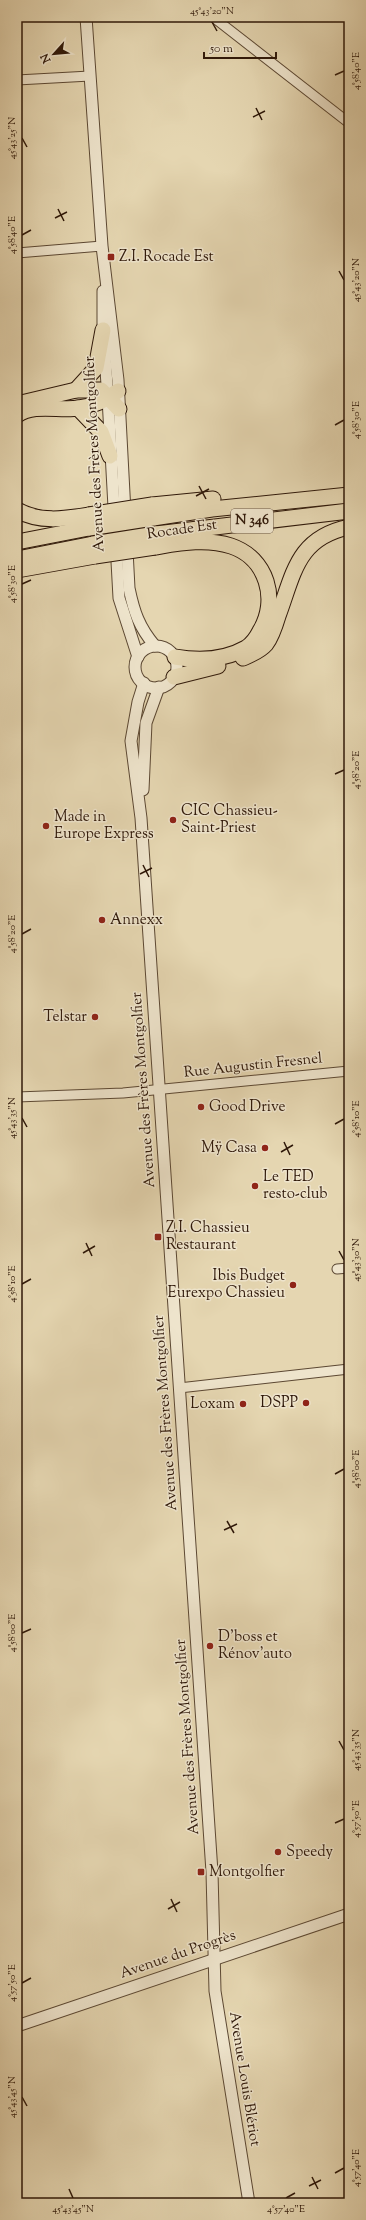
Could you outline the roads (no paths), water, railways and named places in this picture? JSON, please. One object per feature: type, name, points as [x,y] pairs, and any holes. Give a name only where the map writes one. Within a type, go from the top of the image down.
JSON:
[{"type":"highway","points":[[76,390],[96,368],[103,330]]},
{"type":"highway","points":[[17,404],[76,390],[101,390],[113,394],[119,409]]},
{"type":"highway","points":[[17,415],[44,408],[78,408],[97,405],[113,394]]},
{"type":"highway","points":[[78,408],[101,432],[110,456]]},
{"type":"highway","name":"Rocade Est","points":[[17,542],[89,522],[153,511],[349,495]]},
{"type":"highway","points":[[17,510],[26,515],[55,520],[89,522]]},
{"type":"highway","name":"Rocade Est","points":[[155,540],[349,511]]},
{"type":"highway","points":[[174,677],[232,663],[254,653],[265,645],[272,635],[292,575],[305,551],[321,536],[349,528]]},
{"type":"highway","points":[[17,559],[94,550],[155,540],[232,546],[244,553],[255,562],[264,574],[269,586],[268,611],[263,626],[247,647],[226,655],[191,660],[175,658]]},
{"type":"highway","points":[[17,570],[94,550]]},
{"type":"street","name":"Avenue des Frères Montgolfier","points":[[86,17],[102,246],[103,330],[113,394]]},
{"type":"street","points":[[214,17],[349,123]]},
{"type":"street","points":[[17,80],[90,76]]},
{"type":"street","name":"Avenue des Frères Montgolfier","points":[[102,246],[114,330],[110,456],[119,598],[138,657],[136,669],[138,677],[144,683],[138,702],[131,741],[141,818],[160,1090],[212,1872],[214,1958]]},
{"type":"street","points":[[17,253],[102,246]]},
{"type":"street","name":"Avenue des Frères Montgolfier","points":[[119,409],[129,588],[133,608],[142,631],[155,646],[165,648],[175,658]]},
{"type":"street","points":[[138,657],[143,650],[155,646]]},
{"type":"street","points":[[144,683],[159,687],[169,683],[174,677],[177,669],[175,658]]},
{"type":"street","name":"Avenue des Frères Montgolfier","points":[[141,818],[146,723],[159,687]]},
{"type":"street","name":"Rue Augustin Fresnel","points":[[17,1097],[160,1090],[349,1070]]},
{"type":"street","points":[[337,1269],[349,1268]]},
{"type":"street","points":[[180,1388],[349,1369]]},
{"type":"street","name":"Avenue du Progrès","points":[[17,2026],[214,1958],[349,1914]]},
{"type":"street","name":"Avenue Louis Blériot","points":[[214,1958],[215,1991],[249,2203]]},
{"type":"place","name":"Z.I. Rocade Est","points":[[111,257]]},
{"type":"place","name":"CIC Chassieu- Saint-Priest","points":[[173,820]]},
{"type":"place","name":"Made in Europe Express","points":[[46,826]]},
{"type":"place","name":"Annexx","points":[[102,920]]},
{"type":"place","name":"Telstar","points":[[95,1017]]},
{"type":"place","name":"Good Drive","points":[[201,1107]]},
{"type":"place","name":"Mÿ Casa","points":[[265,1148]]},
{"type":"place","name":"Le TED resto-club","points":[[255,1186]]},
{"type":"place","name":"Z.I. Chassieu Restaurant","points":[[158,1237]]},
{"type":"place","name":"Ibis Budget Eurexpo Chassieu","points":[[293,1285]]},
{"type":"place","name":"DSPP","points":[[306,1403]]},
{"type":"place","name":"Loxam","points":[[243,1404]]},
{"type":"place","name":"D'boss et Rénov'auto","points":[[210,1646]]},
{"type":"place","name":"Speedy","points":[[278,1852]]},
{"type":"place","name":"Montgolfier","points":[[201,1872]]}]
